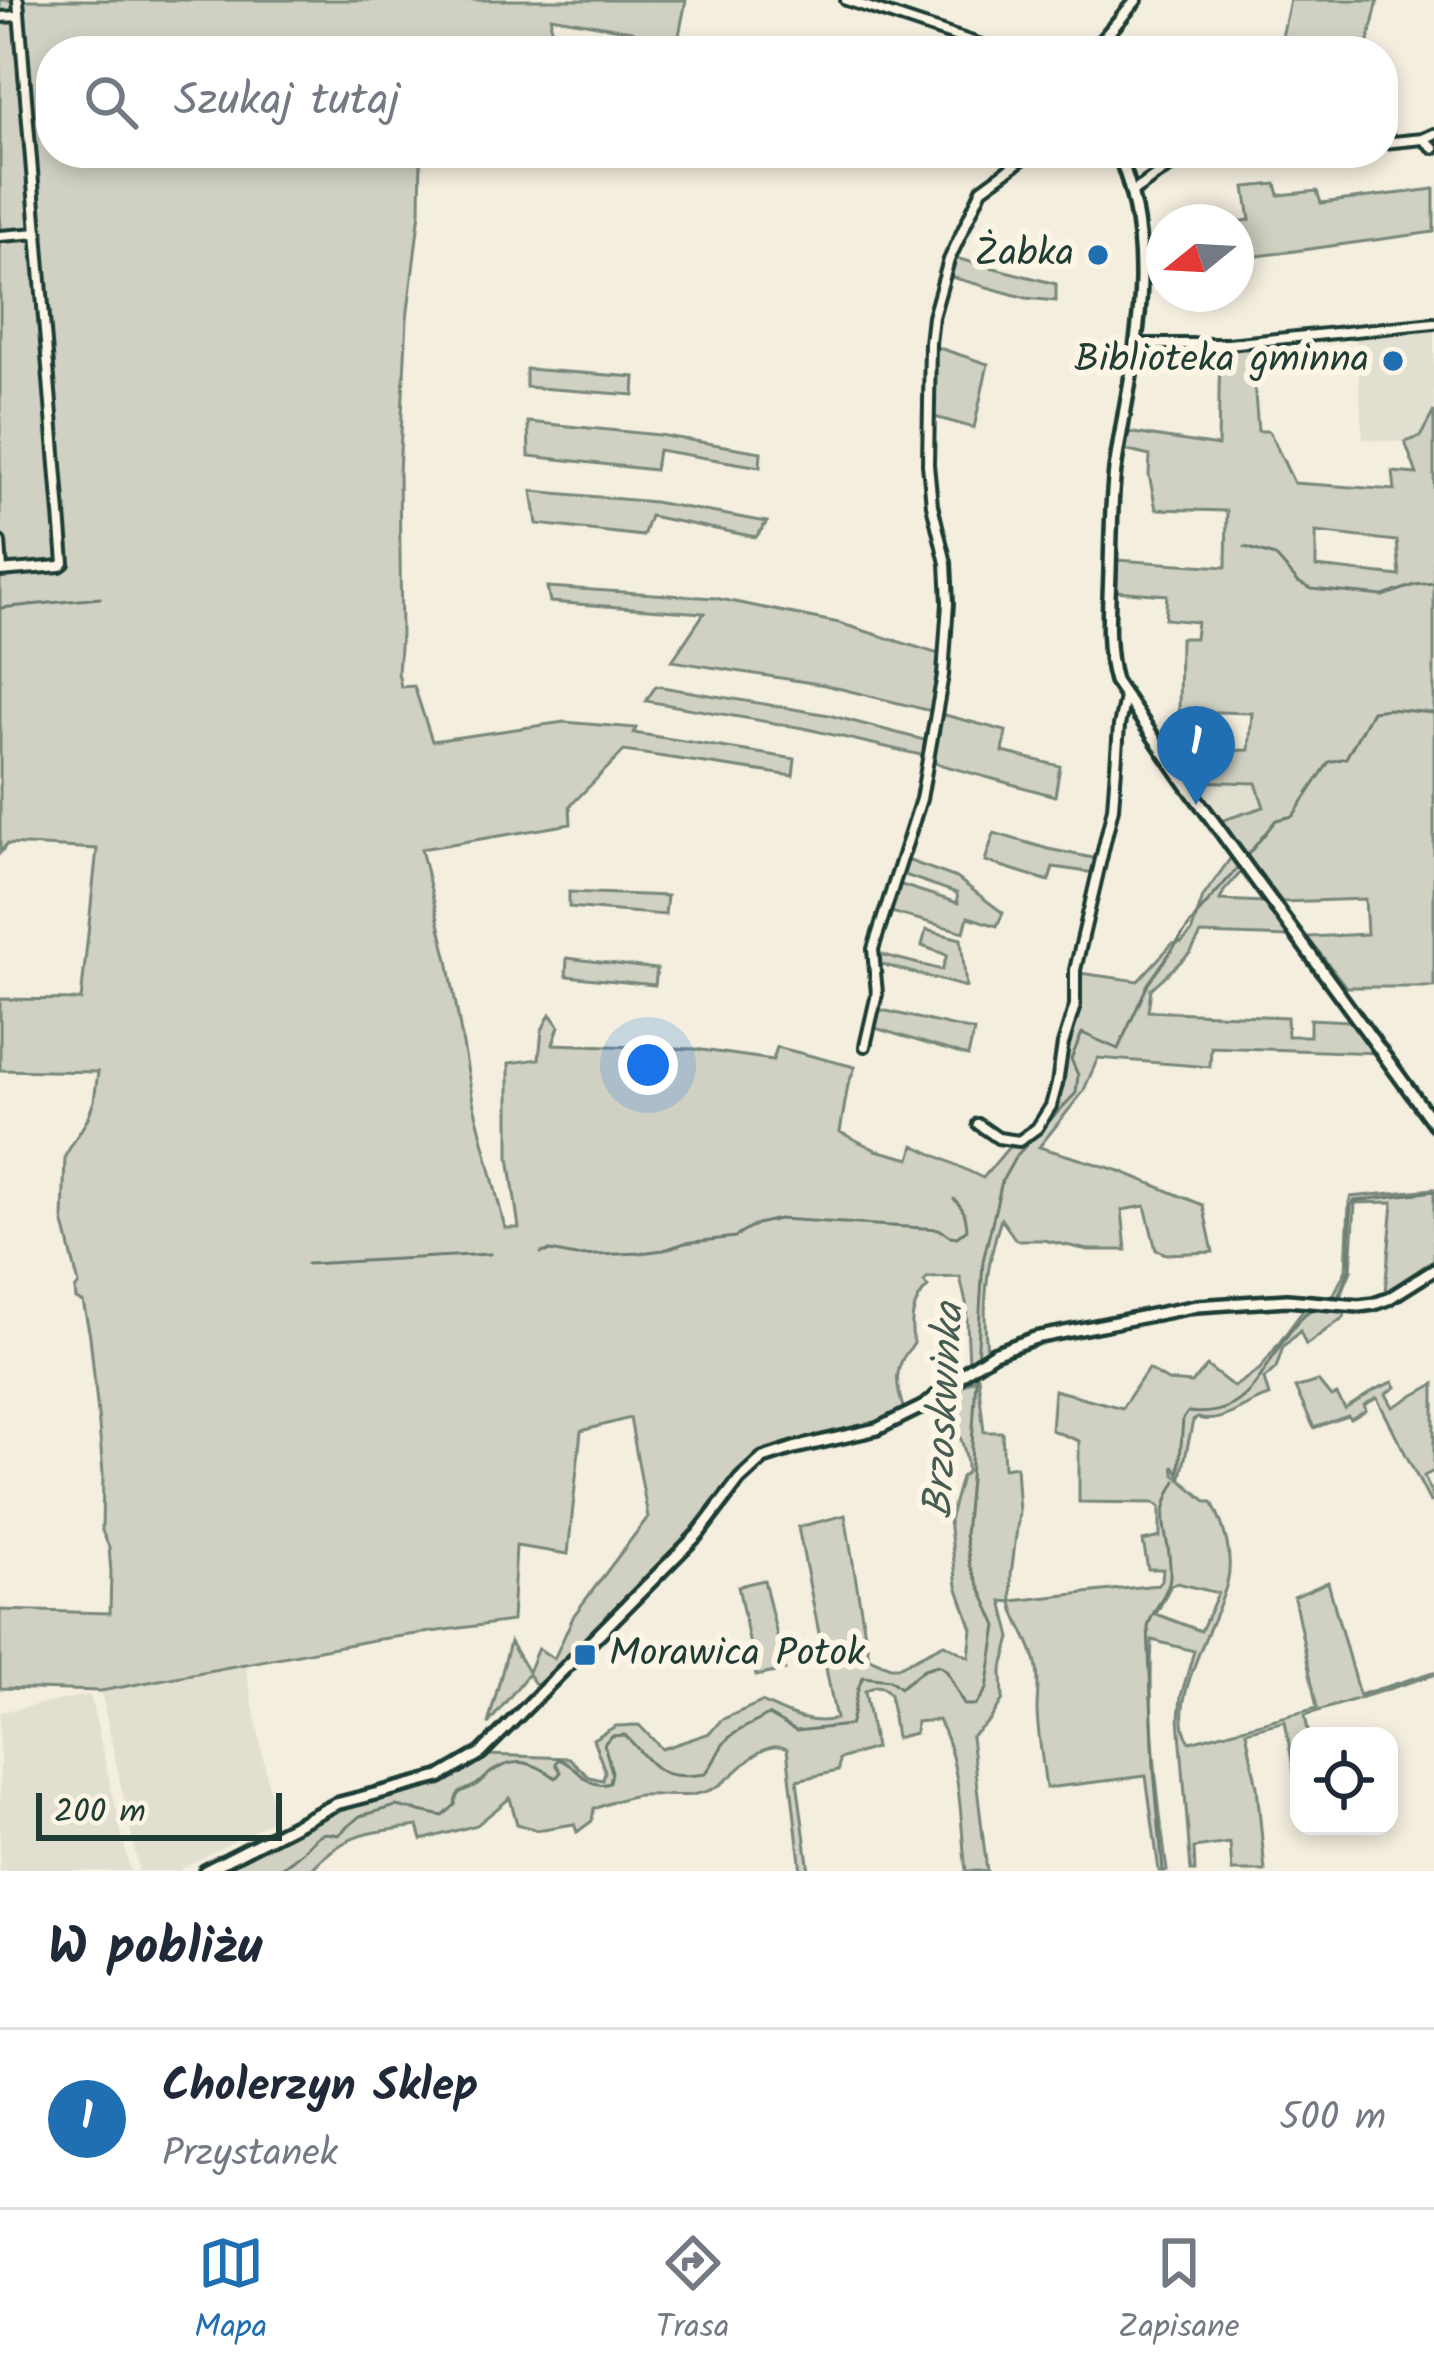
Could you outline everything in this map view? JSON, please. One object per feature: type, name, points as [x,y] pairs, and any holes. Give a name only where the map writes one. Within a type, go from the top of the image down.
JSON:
[{"type":"street","points":[[0,542],[1,571],[64,563],[18,0]]},
{"type":"street","points":[[846,0],[955,36]]},
{"type":"street","points":[[1106,36],[1136,0]]},
{"type":"street","points":[[0,17],[20,16]]},
{"type":"street","points":[[1398,142],[1434,134]]},
{"type":"street","points":[[1423,139],[1434,148]]},
{"type":"street","points":[[865,1046],[877,994],[873,949],[921,799],[943,675],[946,563],[928,464],[933,317],[949,260],[982,189],[1011,168]]},
{"type":"street","points":[[1123,168],[1142,253],[1136,344],[1115,473],[1110,557],[1115,681],[1434,1124]]},
{"type":"street","points":[[1132,192],[1167,168]]},
{"type":"street","points":[[0,236],[38,233]]},
{"type":"street","points":[[1136,344],[1228,344],[1434,323]]},
{"type":"street","points":[[978,1124],[998,1138],[1019,1141],[1037,1127],[1051,1106],[1075,1005],[1078,955],[1114,808],[1125,697]]},
{"type":"street","points":[[205,1871],[336,1804],[440,1777],[481,1753],[698,1534],[739,1480],[763,1458],[877,1429],[924,1406],[968,1370],[1010,1346],[1187,1307],[1287,1300],[1374,1304],[1434,1270]]},
{"type":"shaded area","points":[[0,0],[686,0],[679,36],[641,36],[551,17],[550,36],[36,36],[36,168],[421,168],[399,472],[398,672],[401,687],[414,686],[432,741],[564,722],[636,728],[634,733],[795,759],[793,776],[624,751],[570,806],[571,824],[421,849],[448,960],[473,1101],[505,1228],[519,1228],[509,1157],[509,1063],[539,1059],[542,1030],[550,1014],[559,1026],[553,1044],[695,1049],[773,1060],[777,1047],[855,1067],[840,1132],[876,1150],[910,1159],[914,1145],[983,1178],[1008,1148],[1032,1136],[1054,1106],[1079,1009],[1079,973],[1138,981],[1172,944],[1191,933],[1203,897],[1232,856],[1242,871],[1220,900],[1265,902],[1289,937],[1201,934],[1191,952],[1151,989],[1148,1011],[1287,1017],[1288,1036],[1310,1036],[1310,1019],[1350,1021],[1376,1053],[1211,1047],[1210,1067],[1098,1058],[1083,1092],[1039,1147],[1120,1171],[1203,1205],[1213,1252],[1166,1254],[1156,1250],[1145,1206],[1122,1210],[1126,1250],[1016,1240],[1001,1219],[987,1284],[987,1351],[969,1363],[960,1277],[928,1278],[913,1313],[914,1344],[902,1359],[898,1375],[904,1410],[866,1426],[770,1450],[756,1459],[538,1688],[528,1674],[488,1724],[510,1642],[528,1672],[538,1648],[554,1659],[574,1615],[648,1517],[630,1418],[581,1431],[568,1554],[516,1546],[512,1621],[373,1640],[101,1691],[0,1688],[0,1610],[110,1613],[111,1573],[102,1531],[103,1473],[90,1336],[83,1302],[76,1299],[79,1285],[63,1219],[65,1156],[87,1120],[98,1072],[0,1070],[0,999],[81,1000],[97,849],[7,844],[0,853]]},
{"type":"shaded area","points":[[1290,0],[1378,0],[1370,36],[1282,36]]},
{"type":"shaded area","points":[[1276,184],[1279,195],[1317,191],[1321,203],[1434,189],[1434,232],[1254,257],[1254,204],[1248,204],[1245,187]]},
{"type":"shaded area","points":[[955,258],[1056,284],[1056,301],[1026,298],[951,277]]},
{"type":"shaded area","points":[[1434,326],[1434,411],[1420,437],[1405,442],[1363,439],[1356,335]]},
{"type":"shaded area","points":[[1251,345],[1258,431],[1269,431],[1294,483],[1395,490],[1393,472],[1417,474],[1405,442],[1420,437],[1434,411],[1434,987],[1346,987],[1307,937],[1367,934],[1365,899],[1282,902],[1220,821],[1264,807],[1256,783],[1192,781],[1169,752],[1249,750],[1252,713],[1179,711],[1180,638],[1195,638],[1197,622],[1165,619],[1167,595],[1115,591],[1117,560],[1226,567],[1227,511],[1156,509],[1150,456],[1124,450],[1127,432],[1218,446],[1220,348]],"holes":[[[1316,532],[1397,541],[1400,576],[1316,567]]]},
{"type":"shaded area","points":[[936,347],[988,364],[974,428],[931,416]]},
{"type":"shaded area","points":[[526,369],[635,377],[634,395],[526,387]]},
{"type":"shaded area","points":[[528,422],[659,435],[761,452],[760,467],[658,450],[655,470],[529,456]]},
{"type":"shaded area","points":[[532,491],[654,502],[767,522],[756,537],[650,516],[643,536],[537,524]]},
{"type":"shaded area","points":[[547,587],[715,598],[839,623],[942,655],[935,712],[825,685],[672,661],[704,613],[550,602]]},
{"type":"shaded area","points":[[656,686],[829,715],[928,741],[925,756],[803,728],[646,701]]},
{"type":"shaded area","points":[[941,714],[1006,731],[1003,752],[1060,766],[1055,796],[931,762]]},
{"type":"shaded area","points":[[1192,781],[1256,783],[1264,807],[1220,821]]},
{"type":"shaded area","points":[[994,833],[1098,859],[1095,873],[1053,867],[1049,881],[985,861]]},
{"type":"shaded area","points":[[904,859],[957,878],[1003,913],[997,926],[968,917],[964,932],[887,911],[895,883],[958,903],[957,893],[899,873]]},
{"type":"shaded area","points":[[569,892],[667,896],[665,915],[569,907]]},
{"type":"shaded area","points":[[926,930],[961,939],[966,987],[877,963],[876,953],[942,970],[947,955],[922,946]]},
{"type":"shaded area","points":[[567,958],[657,969],[655,985],[566,976]]},
{"type":"shaded area","points":[[878,1009],[974,1031],[968,1056],[875,1028]]},
{"type":"shaded area","points":[[1434,1189],[1434,1260],[1385,1292],[1393,1202],[1355,1203],[1351,1271],[1340,1297],[1333,1296],[1346,1270],[1351,1197]]},
{"type":"shaded area","points":[[1307,1305],[1346,1310],[1344,1317],[1306,1345],[1300,1331],[1283,1347],[1276,1368],[1264,1379],[1269,1396],[1216,1419],[1193,1421],[1181,1477],[1173,1465],[1174,1474],[1212,1502],[1224,1531],[1229,1563],[1222,1599],[1187,1686],[1183,1726],[1190,1742],[1317,1708],[1294,1597],[1328,1582],[1359,1695],[1434,1672],[1305,1715],[1307,1727],[1290,1727],[1290,1750],[1285,1721],[1246,1731],[1265,1871],[1232,1871],[1230,1843],[1194,1848],[1195,1871],[1191,1871],[1179,1718],[1194,1651],[1152,1640],[1152,1727],[1167,1871],[1159,1871],[1146,1776],[1046,1788],[1036,1664],[1012,1602],[1002,1601],[1011,1638],[1002,1671],[1003,1699],[971,1737],[987,1871],[966,1871],[956,1774],[938,1720],[916,1722],[915,1733],[896,1738],[890,1694],[875,1686],[865,1691],[875,1748],[839,1759],[838,1771],[797,1780],[809,1871],[801,1871],[787,1749],[777,1747],[758,1753],[705,1792],[634,1796],[594,1809],[592,1821],[577,1832],[574,1824],[537,1830],[517,1824],[510,1798],[477,1825],[422,1840],[418,1826],[358,1836],[310,1871],[218,1871],[326,1814],[453,1777],[485,1755],[569,1758],[589,1777],[603,1780],[605,1771],[593,1739],[616,1726],[639,1725],[662,1749],[710,1733],[721,1720],[762,1702],[807,1720],[836,1719],[798,1527],[845,1515],[869,1658],[898,1667],[944,1644],[969,1657],[972,1629],[957,1586],[949,1520],[967,1462],[945,1396],[978,1377],[984,1432],[1002,1432],[1004,1468],[1016,1466],[1019,1512],[1012,1601],[1157,1585],[1163,1569],[1148,1569],[1143,1541],[1160,1537],[1160,1507],[1154,1503],[1079,1502],[1079,1441],[1051,1430],[1054,1390],[1122,1408],[1148,1369],[1168,1381],[1192,1383],[1207,1366],[1234,1387],[1260,1369]],"holes":[[[1171,1585],[1218,1593],[1201,1631],[1156,1614]]]},
{"type":"shaded area","points":[[1318,1381],[1331,1397],[1337,1395],[1345,1409],[1393,1382],[1396,1387],[1386,1394],[1393,1407],[1434,1384],[1434,1471],[1424,1476],[1434,1500],[1430,1502],[1377,1398],[1351,1419],[1348,1416],[1314,1428],[1295,1388]]},
{"type":"shaded area","points":[[764,1580],[785,1670],[756,1676],[738,1586]]},
{"type":"shaded area","points":[[245,1664],[275,1819],[178,1871],[139,1871],[101,1691]]},
{"type":"shaded area","points":[[90,1695],[130,1871],[0,1871],[0,1712]]},
{"type":"waterway","points":[[1245,547],[1275,556],[1298,582],[1311,589],[1383,596],[1434,583]]},
{"type":"waterway","points":[[0,608],[100,598]]},
{"type":"waterway","name":"Brzoskwinka","points":[[1246,857],[1276,820],[1293,816],[1329,762],[1346,758],[1372,711],[1434,713]]},
{"type":"waterway","name":"Brzoskwinka","points":[[278,1871],[318,1836],[338,1835],[360,1816],[396,1806],[443,1816],[460,1792],[508,1764],[532,1765],[556,1778],[561,1772],[558,1759],[589,1781],[610,1783],[612,1772],[604,1744],[611,1736],[625,1735],[658,1769],[689,1776],[705,1774],[726,1740],[768,1715],[796,1731],[850,1725],[863,1677],[890,1680],[900,1688],[924,1669],[938,1665],[946,1670],[964,1705],[976,1705],[987,1689],[997,1626],[970,1565],[965,1535],[983,1261],[1002,1181],[1016,1156],[1076,1093],[1078,1075],[1071,1059],[1082,1033],[1118,1049],[1148,984],[1196,916],[1240,865]]},
{"type":"waterway","points":[[1338,1297],[1349,1270],[1354,1201],[1434,1191]]},
{"type":"waterway","points":[[541,1253],[576,1256],[664,1250],[735,1237],[757,1224],[779,1219],[939,1229],[957,1237],[967,1229],[964,1212],[954,1199]]},
{"type":"waterway","points":[[307,1264],[490,1254]]},
{"type":"waterway","points":[[1179,1472],[1183,1419],[1188,1412],[1211,1412],[1243,1397],[1305,1314],[1332,1307]]},
{"type":"waterway","points":[[1163,1871],[1148,1627],[1169,1582],[1164,1519],[1176,1481]]},
{"type":"place","name":"Żabka","points":[[1098,255]]},
{"type":"place","name":"Biblioteka gminna","points":[[1393,361]]},
{"type":"place","name":"Cholerzyn Sklep","points":[[1196,805]]},
{"type":"place","name":"Morawica Potok","points":[[585,1655]]}]
